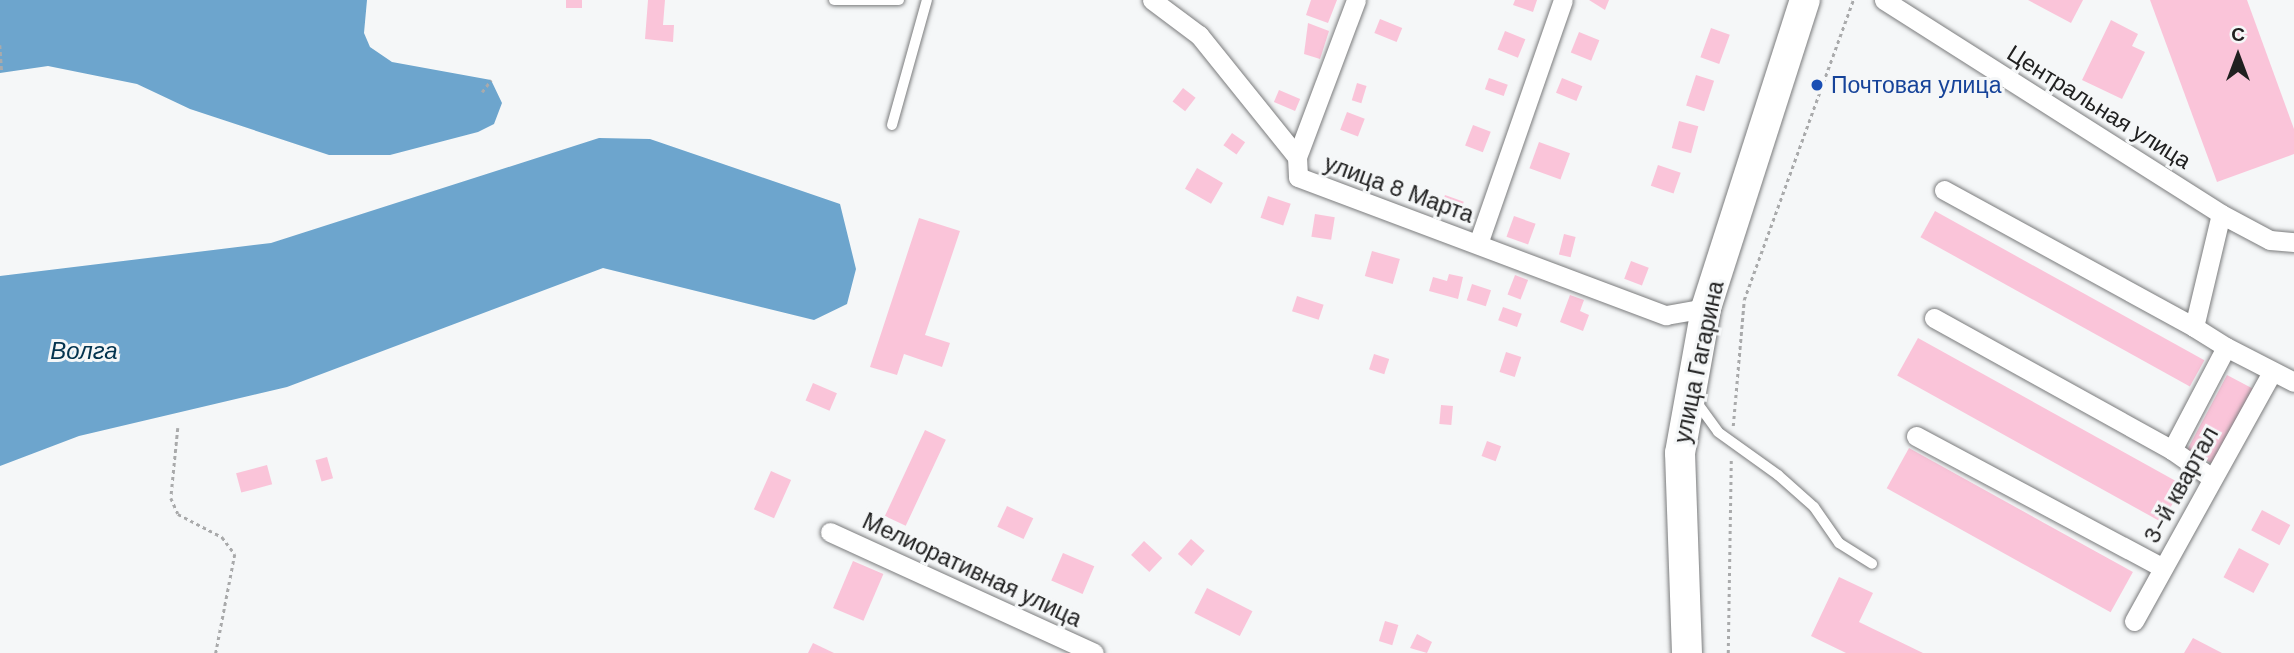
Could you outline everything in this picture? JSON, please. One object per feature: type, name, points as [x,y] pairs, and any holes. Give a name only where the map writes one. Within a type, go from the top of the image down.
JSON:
[{"type":"main road","name":"улица Гагарина","points":[[1687,653],[1682,599],[1680,453],[1706,308],[1805,0]]},
{"type":"street","name":"улица 8 Марта","points":[[1152,0],[1199,35],[1297,157],[1298,177],[1666,315],[1706,308]]},
{"type":"street","points":[[1297,157],[1356,0]]},
{"type":"street","points":[[1478,244],[1563,0]]},
{"type":"street","name":"Центральная улица","points":[[1884,0],[2221,214],[2270,240],[2294,242]]},
{"type":"street","points":[[1944,190],[2194,327],[2272,374],[2294,382]]},
{"type":"street","points":[[2194,327],[2221,214]]},
{"type":"street","points":[[1934,318],[2172,450],[2212,478]]},
{"type":"street","points":[[2172,450],[2226,347]]},
{"type":"street","name":"3-й квартал","points":[[2134,621],[2272,374]]},
{"type":"street","points":[[1916,436],[2163,568]]},
{"type":"street","name":"Мелиоративная улица","points":[[830,532],[1094,653]]},
{"type":"lane","points":[[834,0],[899,0]]},
{"type":"lane","points":[[892,125],[927,0]]},
{"type":"lane","points":[[1691,394],[1732,442],[1814,507],[1839,543],[1872,564]]},
{"type":"path","points":[[1728,653],[1732,442],[1744,300],[1853,0]]},
{"type":"path","points":[[0,45],[2,72]]},
{"type":"path","points":[[482,92],[491,80]]},
{"type":"path","points":[[177,428],[170,487],[178,514],[222,537],[235,554],[216,653]]},
{"type":"water","points":[[0,0],[367,0],[364,33],[370,47],[392,62],[491,80],[502,103],[494,124],[478,132],[390,155],[329,155],[190,109],[137,84],[48,66],[0,73]]},
{"type":"water","name":"Волга","points":[[599,138],[650,139],[840,204],[856,269],[847,304],[814,320],[603,268],[287,387],[79,436],[0,466],[0,276],[271,243]]},
{"type":"building","points":[[566,0],[582,0],[582,8],[566,8]]},
{"type":"building","points":[[648,0],[665,0],[663,25],[674,25],[673,42],[645,39]]},
{"type":"building","points":[[1311,0],[1337,0],[1328,23],[1306,15]]},
{"type":"building","points":[[1515,0],[1537,0],[1533,12],[1513,5]]},
{"type":"building","points":[[1589,0],[1609,0],[1605,10]]},
{"type":"building","points":[[2028,0],[2083,0],[2071,23]]},
{"type":"building","points":[[2150,0],[2247,0],[2294,129],[2294,154],[2217,182]]},
{"type":"building","points":[[1380,19],[1402,28],[1397,42],[1374,33]]},
{"type":"building","points":[[2111,20],[2138,34],[2132,46],[2145,52],[2122,99],[2082,80]]},
{"type":"building","points":[[1308,23],[1329,31],[1320,59],[1304,54]]},
{"type":"building","points":[[1711,28],[1730,35],[1719,64],[1700,57]]},
{"type":"building","points":[[1505,31],[1525,39],[1518,58],[1498,50]]},
{"type":"building","points":[[1579,32],[1599,40],[1591,61],[1571,52]]},
{"type":"building","points":[[1696,75],[1714,81],[1704,111],[1686,105]]},
{"type":"building","points":[[1489,78],[1508,85],[1504,96],[1485,89]]},
{"type":"building","points":[[1562,78],[1582,86],[1576,101],[1556,93]]},
{"type":"building","points":[[1357,83],[1367,86],[1361,103],[1352,100]]},
{"type":"building","points":[[1183,88],[1196,98],[1185,111],[1173,101]]},
{"type":"building","points":[[1279,90],[1300,99],[1295,111],[1274,102]]},
{"type":"building","points":[[1347,112],[1365,119],[1358,137],[1340,130]]},
{"type":"building","points":[[1679,121],[1698,126],[1691,153],[1672,148]]},
{"type":"building","points":[[1473,125],[1491,132],[1483,152],[1465,146]]},
{"type":"building","points":[[1232,133],[1245,142],[1237,154],[1223,145]]},
{"type":"building","points":[[1539,142],[1570,153],[1560,180],[1529,168]]},
{"type":"building","points":[[1328,161],[1347,168],[1343,177],[1325,170]]},
{"type":"building","points":[[1658,165],[1681,173],[1674,194],[1651,186]]},
{"type":"building","points":[[1197,168],[1223,183],[1211,204],[1185,189]]},
{"type":"building","points":[[1445,195],[1464,202],[1458,219],[1439,212]]},
{"type":"building","points":[[1268,196],[1291,204],[1283,226],[1261,218]]},
{"type":"building","points":[[1935,211],[2204,360],[2190,387],[1920,237]]},
{"type":"building","points":[[1315,214],[1335,217],[1331,240],[1311,237]]},
{"type":"building","points":[[1514,216],[1536,224],[1528,245],[1506,237]]},
{"type":"building","points":[[919,218],[960,231],[925,335],[950,343],[942,367],[904,354],[897,375],[870,367]]},
{"type":"building","points":[[1564,234],[1576,237],[1571,257],[1559,254]]},
{"type":"building","points":[[1372,251],[1400,259],[1393,284],[1365,276]]},
{"type":"building","points":[[1631,261],[1649,268],[1642,286],[1624,279]]},
{"type":"building","points":[[1449,274],[1463,277],[1458,299],[1429,291],[1433,277],[1447,281]]},
{"type":"building","points":[[1515,275],[1528,280],[1521,300],[1507,295]]},
{"type":"building","points":[[1472,284],[1491,290],[1486,306],[1467,300]]},
{"type":"building","points":[[1570,295],[1584,300],[1580,311],[1589,315],[1583,331],[1560,322]]},
{"type":"building","points":[[1297,296],[1324,305],[1319,320],[1292,311]]},
{"type":"building","points":[[1503,307],[1522,314],[1517,327],[1498,320]]},
{"type":"building","points":[[1918,338],[2183,485],[2162,523],[1897,376]]},
{"type":"building","points":[[1506,352],[1521,357],[1515,377],[1500,372]]},
{"type":"building","points":[[1374,354],[1389,359],[1384,374],[1369,369]]},
{"type":"building","points":[[2227,375],[2253,389],[2214,464],[2187,450]]},
{"type":"building","points":[[813,383],[837,393],[830,411],[806,400]]},
{"type":"building","points":[[1441,405],[1453,406],[1451,425],[1439,424]]},
{"type":"building","points":[[925,430],[946,440],[906,526],[885,516]]},
{"type":"building","points":[[1487,441],[1501,446],[1496,461],[1482,456]]},
{"type":"building","points":[[1909,448],[2133,572],[2111,612],[1887,488]]},
{"type":"building","points":[[327,457],[333,478],[322,481],[315,460]]},
{"type":"building","points":[[267,465],[272,484],[241,493],[236,473]]},
{"type":"building","points":[[771,471],[791,480],[774,518],[754,509]]},
{"type":"building","points":[[1007,506],[1033,518],[1024,539],[997,527]]},
{"type":"building","points":[[2262,510],[2290,525],[2279,545],[2251,530]]},
{"type":"building","points":[[1191,539],[1205,551],[1191,566],[1178,554]]},
{"type":"building","points":[[1144,541],[1162,558],[1149,572],[1131,555]]},
{"type":"building","points":[[2239,548],[2269,564],[2254,593],[2224,577]]},
{"type":"building","points":[[1063,553],[1094,566],[1083,594],[1051,581]]},
{"type":"building","points":[[853,561],[883,574],[863,621],[833,608]]},
{"type":"building","points":[[1839,577],[1873,593],[1859,622],[1923,653],[1846,653],[1811,636]]},
{"type":"building","points":[[1207,588],[1252,611],[1240,636],[1194,613]]},
{"type":"building","points":[[1385,621],[1398,625],[1392,645],[1379,641]]},
{"type":"building","points":[[1417,634],[1432,642],[1427,653],[1410,648]]},
{"type":"building","points":[[2193,638],[2222,653],[2184,653]]},
{"type":"building","points":[[813,643],[834,653],[808,653]]},
{"type":"place","name":"Почтовая улица","points":[[1817,85]]}]
